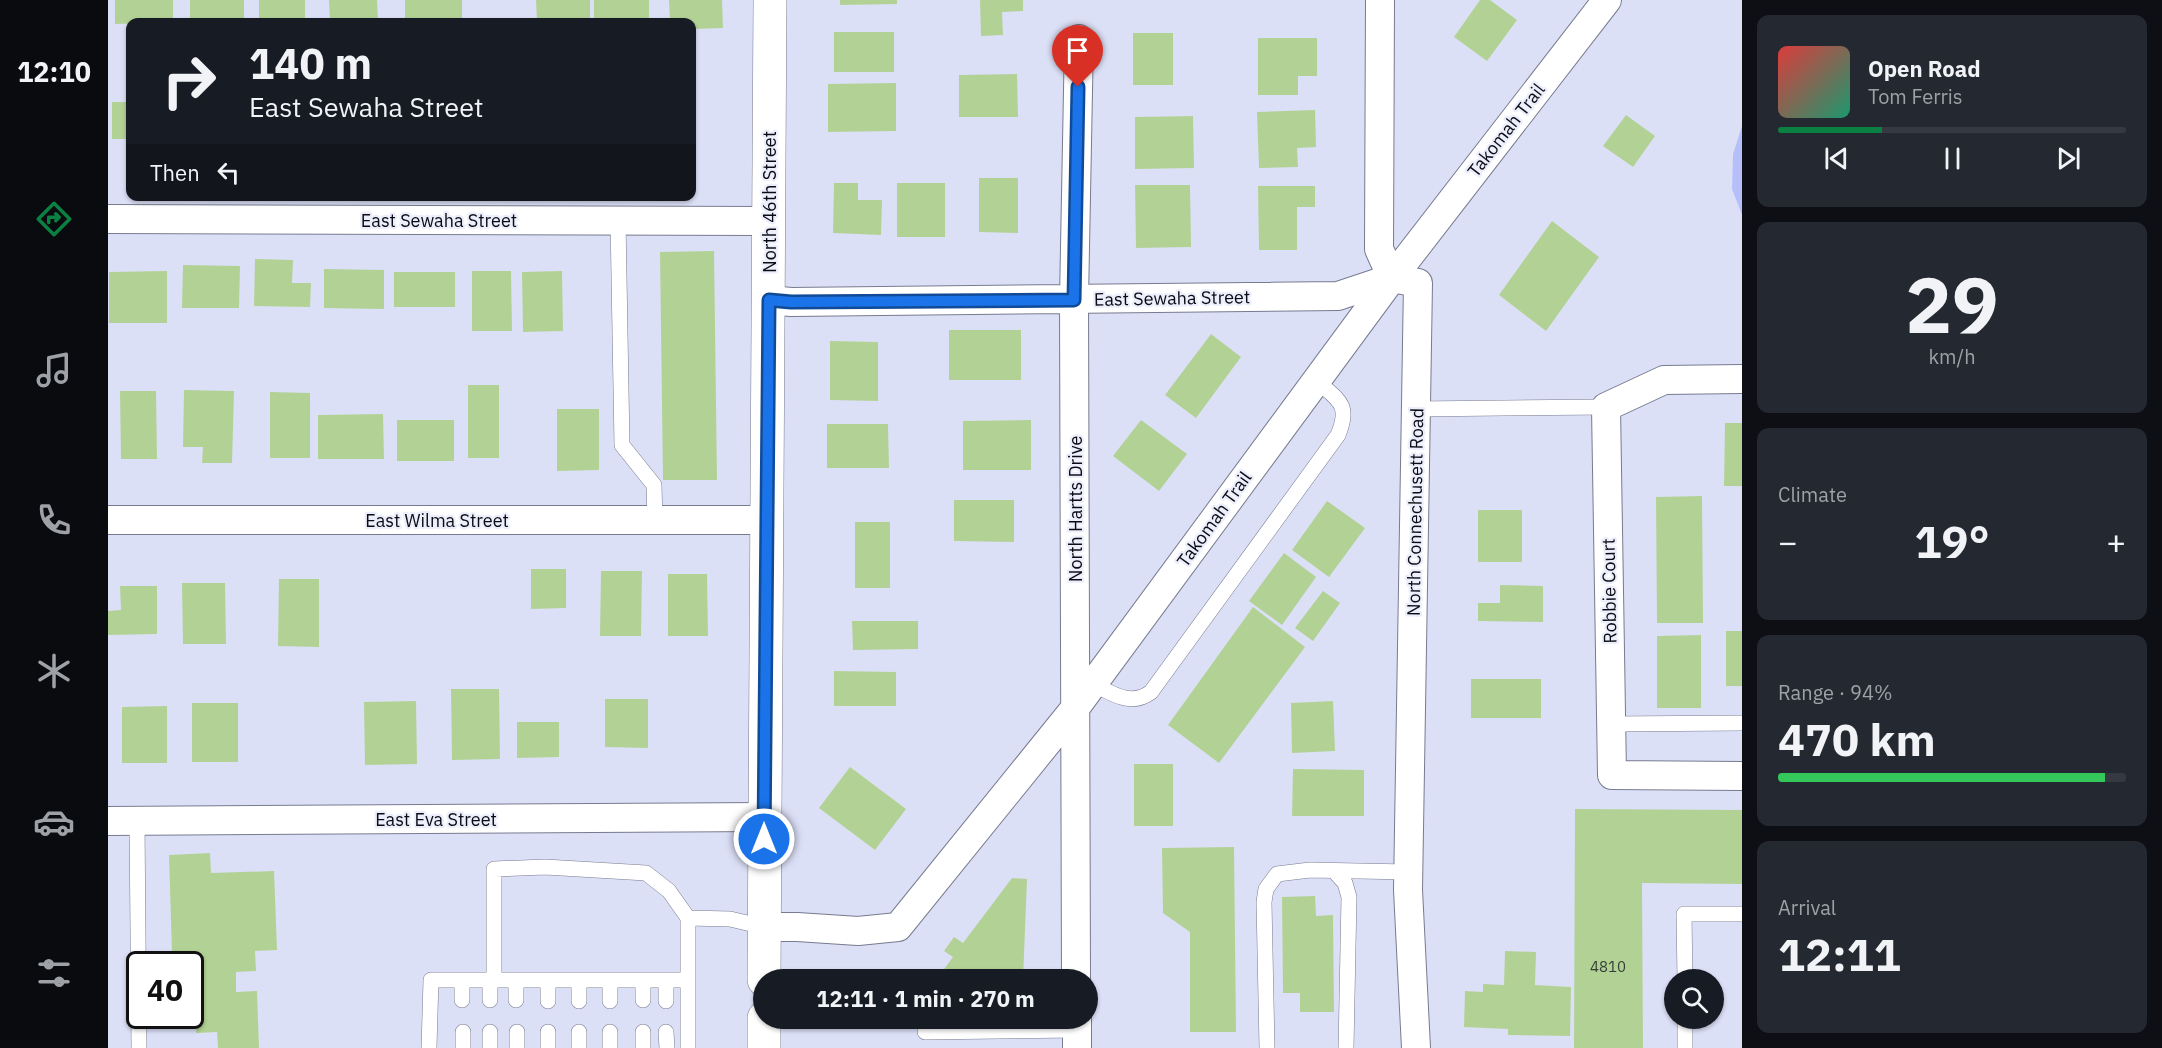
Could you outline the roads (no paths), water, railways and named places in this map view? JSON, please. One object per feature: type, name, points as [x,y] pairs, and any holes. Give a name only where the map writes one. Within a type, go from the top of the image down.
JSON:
[{"type":"street","name":"North 46th Street","points":[[764,969],[770,0]]},
{"type":"street","points":[[1380,0],[1379,249],[1392,278]]},
{"type":"street","name":"Takomah Trail","points":[[764,927],[858,931],[898,927],[1076,707],[1392,278],[1606,0]]},
{"type":"street","name":"North Hartts Drive","points":[[1077,969],[1074,300],[1079,39]]},
{"type":"street","name":"East Sewaha Street","points":[[108,219],[769,221]]},
{"type":"street","name":"East Sewaha Street","points":[[769,300],[791,302],[1338,296],[1392,278]]},
{"type":"street","name":"North Connechusett Road","points":[[1392,278],[1418,283],[1408,872],[1416,1048]]},
{"type":"street","points":[[1606,407],[1664,380],[1742,379]]},
{"type":"street","name":"Robbie Court","points":[[1606,407],[1612,775],[1742,776]]},
{"type":"street","name":"East Wilma Street","points":[[108,520],[766,520]]},
{"type":"street","name":"East Eva Street","points":[[108,821],[764,817]]},
{"type":"street","points":[[764,1029],[764,1048]]},
{"type":"lane","points":[[618,220],[622,445],[654,485],[655,520]]},
{"type":"lane","points":[[1093,684],[1128,700],[1142,699],[1158,683],[1338,435],[1344,421],[1341,403],[1317,381]]},
{"type":"lane","points":[[1416,409],[1606,407]]},
{"type":"lane","points":[[1611,724],[1742,723]]},
{"type":"lane","points":[[137,821],[139,1048]]},
{"type":"lane","points":[[490,1000],[494,869],[544,867],[646,873],[669,891],[688,918],[688,1048]]},
{"type":"lane","points":[[1267,1048],[1264,902],[1266,889],[1277,874],[1310,870],[1408,872]]},
{"type":"lane","points":[[1334,871],[1345,883],[1349,897],[1346,1048]]},
{"type":"lane","points":[[1684,969],[1684,914],[1742,914]]},
{"type":"lane","points":[[688,918],[730,919],[764,927]]},
{"type":"lane","points":[[429,1048],[431,980],[688,980]]},
{"type":"lane","points":[[462,980],[462,1000]]},
{"type":"lane","points":[[516,980],[516,1000]]},
{"type":"lane","points":[[548,980],[548,1001]]},
{"type":"lane","points":[[579,980],[579,1001]]},
{"type":"lane","points":[[610,980],[610,1001]]},
{"type":"lane","points":[[643,980],[643,1000]]},
{"type":"lane","points":[[666,980],[666,1001]]},
{"type":"lane","points":[[1685,1029],[1685,1048]]},
{"type":"lane","points":[[463,1032],[463,1048]]},
{"type":"lane","points":[[517,1032],[517,1048]]},
{"type":"lane","points":[[579,1032],[579,1048]]},
{"type":"lane","points":[[610,1032],[610,1048]]},
{"type":"lane","points":[[643,1032],[643,1048]]},
{"type":"lane","points":[[666,1032],[667,1048]]},
{"type":"lane","points":[[925,1032],[1077,1032]]}]
